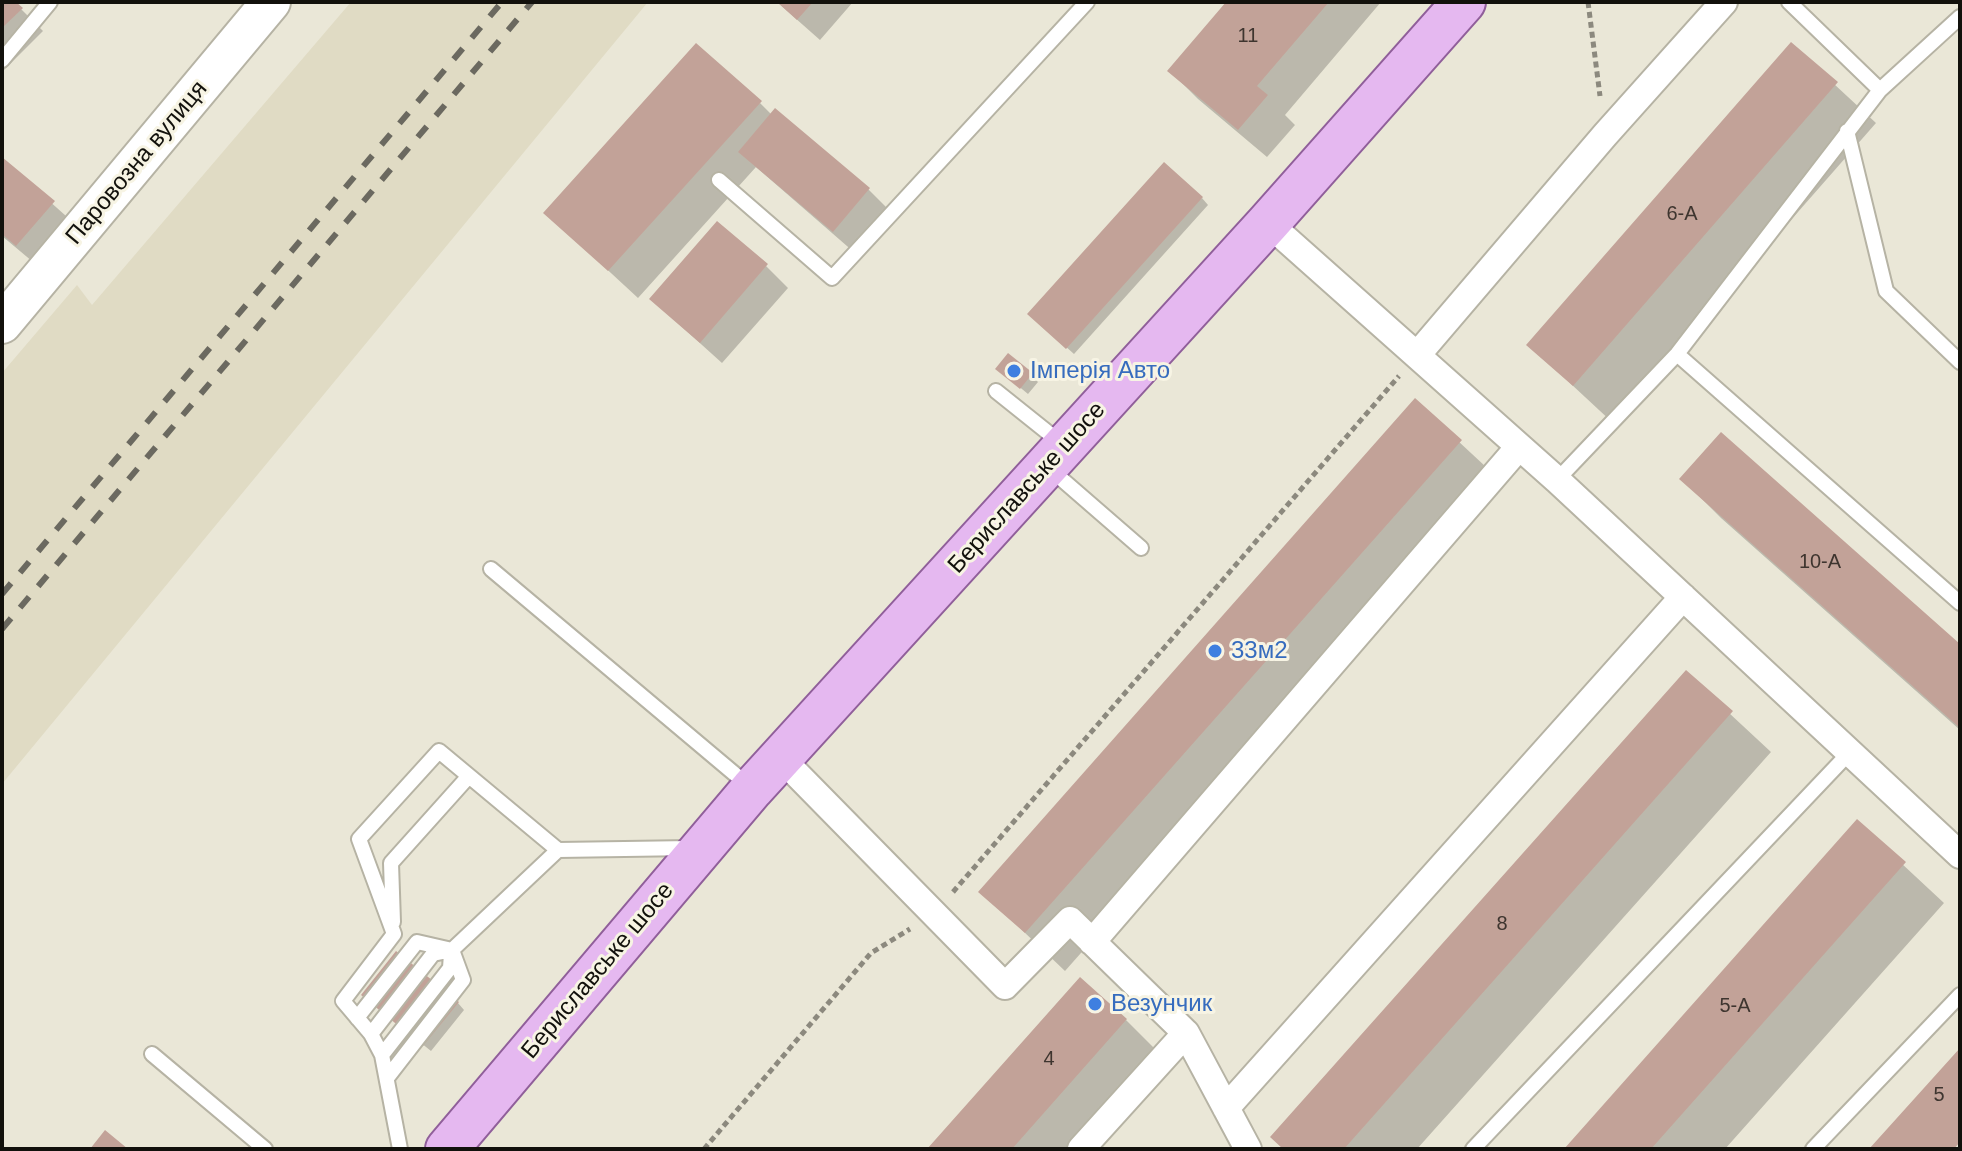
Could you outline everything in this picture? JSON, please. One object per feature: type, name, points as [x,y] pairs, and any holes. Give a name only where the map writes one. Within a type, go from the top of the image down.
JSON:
[{"type":"main road","name":"Паровозна вулиця","points":[[8,307],[271,2]]},
{"type":"main road","name":"Бериславське шосе","points":[[447,1149],[752,789],[1268,223],[1464,2]]},
{"type":"street","points":[[1418,354],[1605,135],[1724,2]]},
{"type":"street","points":[[1268,223],[1557,480],[1960,855]]},
{"type":"street","points":[[1092,942],[1518,448]]},
{"type":"street","points":[[1226,1108],[1683,597]]},
{"type":"street","points":[[781,758],[1005,986],[1070,920],[1186,1033],[1248,1149]]},
{"type":"street","points":[[1081,1149],[1186,1033]]},
{"type":"lane","points":[[2,60],[50,2]]},
{"type":"lane","points":[[719,180],[832,278],[1087,2]]},
{"type":"lane","points":[[1789,2],[1880,90]]},
{"type":"lane","points":[[1557,480],[1677,354],[1880,90],[1960,17]]},
{"type":"lane","points":[[1847,131],[1886,291],[1960,362]]},
{"type":"lane","points":[[1677,354],[1960,603]]},
{"type":"lane","points":[[996,391],[1141,548]]},
{"type":"lane","points":[[491,569],[752,789]]},
{"type":"lane","points":[[394,934],[359,839],[439,751],[558,850],[704,847]]},
{"type":"lane","points":[[1473,1149],[1850,752]]},
{"type":"lane","points":[[400,1149],[382,1055],[371,1034],[343,1001],[394,934],[391,863],[469,776]]},
{"type":"lane","points":[[371,1034],[433,954],[452,950],[558,850]]},
{"type":"lane","points":[[357,1018],[417,942],[452,950]]},
{"type":"lane","points":[[382,1055],[450,968],[452,950]]},
{"type":"lane","points":[[387,1078],[463,980],[452,950]]},
{"type":"lane","points":[[1813,1149],[1960,995]]},
{"type":"lane","points":[[152,1054],[265,1149]]},
{"type":"path","points":[[1588,2],[1605,135]]},
{"type":"path","points":[[704,1149],[871,953],[935,913],[1418,354]]},
{"type":"shaded area","points":[[351,2],[648,2],[2,784],[2,373],[77,285],[92,305]]},
{"type":"building","points":[[2,2],[16,2],[23,8],[2,28]]},
{"type":"building","points":[[777,2],[813,2],[797,20]]},
{"type":"building","points":[[1226,2],[1329,2],[1257,86],[1268,95],[1238,130],[1167,71]]},
{"type":"building","points":[[1791,42],[1838,82],[1573,386],[1526,345]]},
{"type":"building","points":[[696,43],[762,101],[608,271],[543,213]]},
{"type":"building","points":[[775,108],[870,188],[833,232],[738,152]]},
{"type":"building","points":[[2,157],[55,201],[16,246],[2,234]]},
{"type":"building","points":[[1164,162],[1203,197],[1066,349],[1027,314]]},
{"type":"building","points":[[717,221],[768,264],[700,343],[649,299]]},
{"type":"building","name":"Імперія Авто","points":[[1008,353],[1033,373],[1020,389],[995,369]]},
{"type":"building","points":[[1415,398],[1462,440],[1025,933],[978,892]]},
{"type":"building","points":[[1721,432],[1960,644],[1960,728],[1679,479]]},
{"type":"building","points":[[1686,670],[1733,711],[1344,1149],[1283,1149],[1270,1137]]},
{"type":"building","points":[[1857,819],[1906,862],[1651,1149],[1564,1149]]},
{"type":"building","points":[[396,951],[459,1002],[423,1046],[361,995]]},
{"type":"building","points":[[1080,977],[1127,1019],[1012,1149],[927,1149]]},
{"type":"building","points":[[1960,1048],[1960,1142],[1954,1149],[1869,1149]]},
{"type":"building","points":[[105,1130],[128,1149],[90,1149]]},
{"type":"railway","points":[[2,594],[502,2]]},
{"type":"railway","points":[[2,629],[532,2]]},
{"type":"place","name":"Імперія Авто","points":[[1014,371]]},
{"type":"place","name":"33м2","points":[[1215,651]]},
{"type":"place","name":"Везунчик","points":[[1095,1004]]}]
